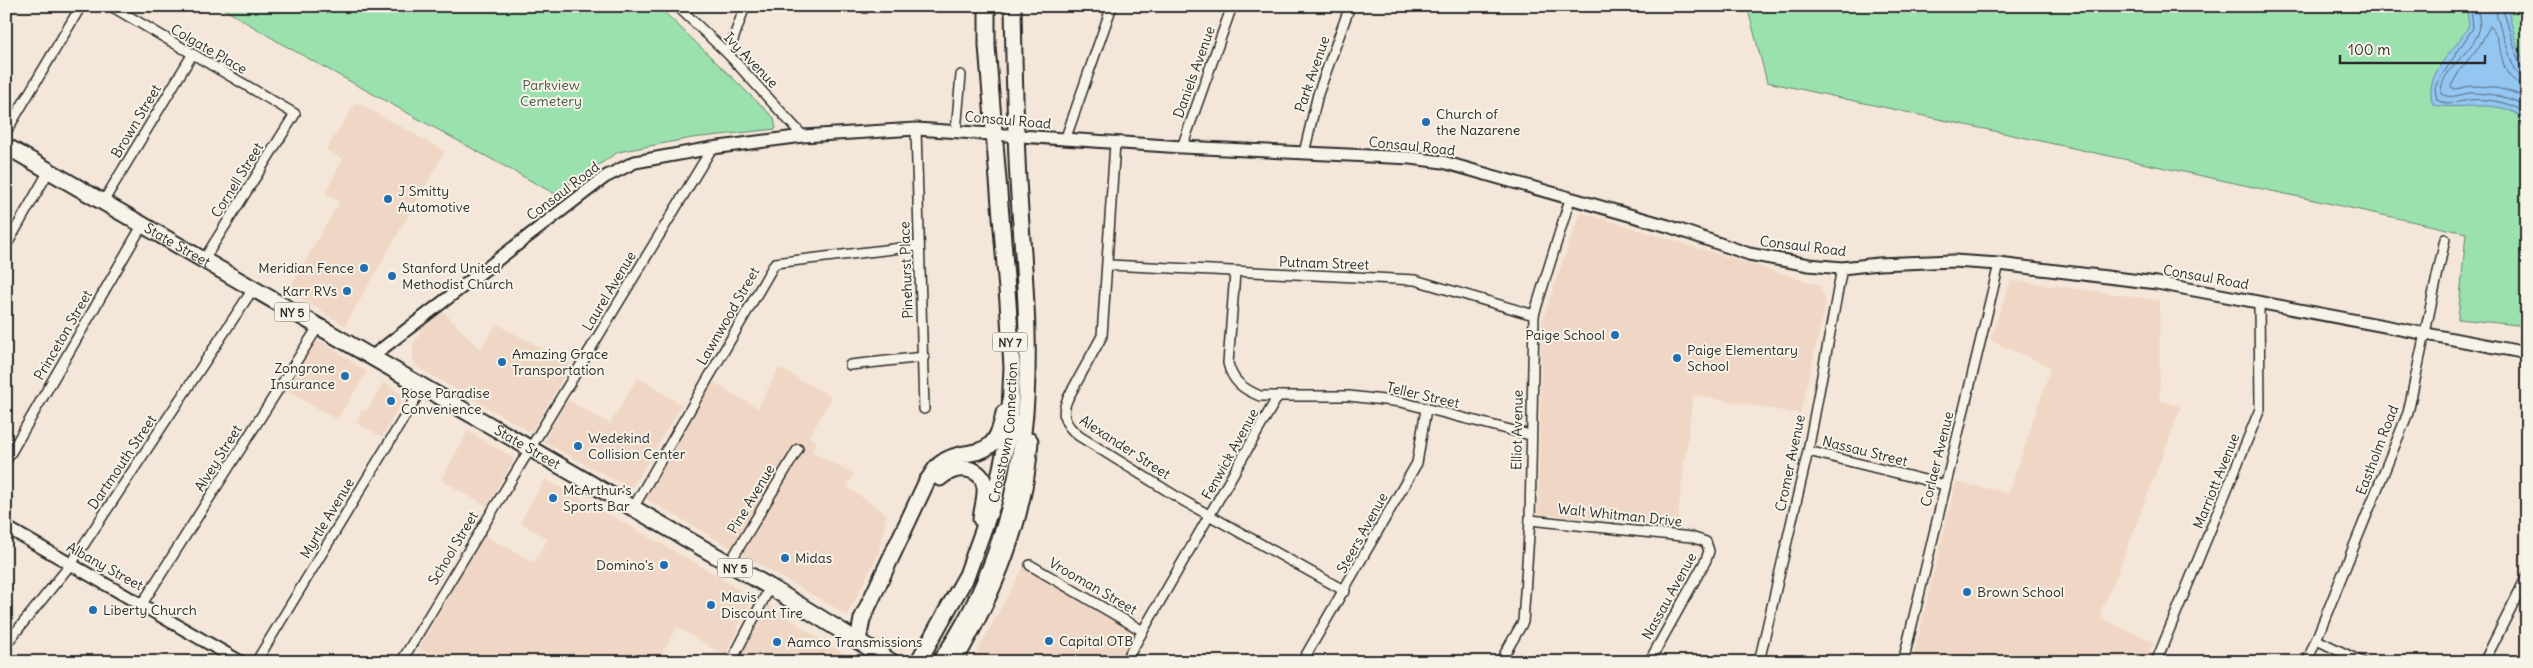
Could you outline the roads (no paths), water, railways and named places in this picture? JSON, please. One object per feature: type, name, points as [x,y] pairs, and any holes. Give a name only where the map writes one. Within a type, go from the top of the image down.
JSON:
[{"type":"main road","name":"Crosstown Connection","points":[[918,662],[967,575],[994,500],[1009,432],[1012,367],[993,135],[987,46],[987,6]]},
{"type":"main road","name":"Crosstown Connection","points":[[940,662],[982,588],[1011,503],[1023,432],[1026,358],[1016,137],[1013,6]]},
{"type":"main road","name":"State Street","points":[[6,146],[143,224],[370,358],[770,587],[892,662]]},
{"type":"main road","points":[[954,662],[978,621],[1007,554],[1019,512],[1029,462],[1032,423],[1026,358]]},
{"type":"main road","points":[[858,641],[862,619],[927,482],[938,465],[959,456],[980,452],[995,440],[1002,420],[1012,367]]},
{"type":"main road","points":[[858,641],[871,624],[933,486],[954,468],[965,468],[973,471],[985,487],[978,545]]},
{"type":"street","points":[[6,132],[81,6]]},
{"type":"street","name":"Colgate Place","points":[[111,6],[192,56],[295,114]]},
{"type":"street","name":"Ivy Avenue","points":[[677,6],[728,54],[803,136]]},
{"type":"street","points":[[728,54],[745,6]]},
{"type":"street","points":[[1065,140],[1112,6]]},
{"type":"street","name":"Daniels Avenue","points":[[1182,147],[1232,6]]},
{"type":"street","name":"Park Avenue","points":[[1304,153],[1318,94],[1350,6]]},
{"type":"street","name":"Brown Street","points":[[103,202],[192,56]]},
{"type":"street","points":[[956,131],[961,76]]},
{"type":"street","name":"Cornell Street","points":[[203,261],[295,114]]},
{"type":"street","name":"Consaul Road","points":[[370,358],[606,177],[635,162],[712,148],[803,136],[916,129],[1182,147],[1410,158],[1443,162],[1668,226],[1749,254],[1842,268],[1878,264],[1954,261],[1999,264],[2157,283],[2527,353]]},
{"type":"street","name":"Pinehurst Place","points":[[916,129],[924,409]]},
{"type":"street","name":"Alexander Street","points":[[1116,143],[1102,336],[1068,398],[1064,407],[1063,419],[1070,429],[1079,436],[1211,516],[1345,591]]},
{"type":"street","name":"Laurel Avenue","points":[[529,449],[712,148]]},
{"type":"street","points":[[6,246],[49,171]]},
{"type":"street","name":"Elliot Avenue","points":[[1500,662],[1523,622],[1530,520],[1530,435],[1534,316],[1570,199]]},
{"type":"street","name":"Princeton Street","points":[[6,461],[143,224]]},
{"type":"street","name":"Eastholm Road","points":[[2307,662],[2408,413],[2445,239]]},
{"type":"street","name":"Lawnwood Street","points":[[633,508],[775,263],[918,246]]},
{"type":"street","name":"Corlaer Avenue","points":[[1903,662],[1999,264]]},
{"type":"street","name":"Putnam Street","points":[[1108,265],[1235,273],[1415,280],[1534,316]]},
{"type":"street","name":"Cromer Avenue","points":[[1759,662],[1808,451],[1842,268]]},
{"type":"street","name":"Fenwick Avenue","points":[[1124,662],[1211,516],[1278,396],[1260,396],[1248,391],[1230,373],[1228,363],[1235,273]]},
{"type":"street","name":"Dartmouth Street","points":[[6,644],[71,564],[253,290]]},
{"type":"street","name":"Marriott Avenue","points":[[2156,662],[2260,410],[2258,302]]},
{"type":"street","name":"Alvey Street","points":[[142,604],[318,327]]},
{"type":"street","points":[[850,365],[924,357]]},
{"type":"street","name":"Myrtle Avenue","points":[[256,662],[422,388]]},
{"type":"street","name":"Teller Street","points":[[1278,396],[1349,396],[1401,402],[1530,435]]},
{"type":"street","name":"Steers Avenue","points":[[1302,662],[1345,591],[1417,463],[1426,409]]},
{"type":"street","name":"Pine Avenue","points":[[729,564],[798,448]]},
{"type":"street","name":"School Street","points":[[401,662],[529,449]]},
{"type":"street","name":"Nassau Street","points":[[1808,451],[1945,485]]},
{"type":"street","name":"Walt Whitman Drive","points":[[1530,520],[1661,533],[1691,537],[1706,542]]},
{"type":"street","name":"Albany Street","points":[[6,527],[142,604],[224,658],[240,662]]},
{"type":"street","name":"Nassau Avenue","points":[[1649,662],[1706,560],[1709,551],[1706,542]]},
{"type":"street","name":"Vrooman Street","points":[[1030,565],[1143,631]]},
{"type":"street","points":[[2484,662],[2527,576]]},
{"type":"street","points":[[731,662],[770,587]]},
{"type":"street","points":[[2316,640],[2362,662]]},
{"type":"water","points":[[2466,6],[2507,6],[2517,46],[2527,69],[2527,122],[2517,114],[2495,107],[2433,105],[2431,93],[2436,72],[2469,25]]},
{"type":"place","name":"Church of the Nazarene","points":[[1426,122]]},
{"type":"place","name":"J Smitty Automotive","points":[[388,199]]},
{"type":"place","name":"Meridian Fence","points":[[364,268]]},
{"type":"place","name":"Stanford United Methodist Church","points":[[392,276]]},
{"type":"place","name":"Karr RVs","points":[[347,291]]},
{"type":"place","name":"Paige School","points":[[1615,335]]},
{"type":"place","name":"Paige Elementary School","points":[[1677,358]]},
{"type":"place","name":"Amazing Grace Transportation","points":[[502,362]]},
{"type":"place","name":"Zongrone Insurance","points":[[345,376]]},
{"type":"place","name":"Rose Paradise Convenience","points":[[391,401]]},
{"type":"place","name":"Wedekind Collision Center","points":[[578,446]]},
{"type":"place","name":"McArthur's Sports Bar","points":[[553,498]]},
{"type":"place","name":"Midas","points":[[785,558]]},
{"type":"place","name":"Domino's","points":[[664,565]]},
{"type":"place","name":"Brown School","points":[[1967,592]]},
{"type":"place","name":"Mavis Discount Tire","points":[[711,605]]},
{"type":"place","name":"Liberty Church","points":[[93,610]]},
{"type":"place","name":"Capital OTB","points":[[1049,641]]},
{"type":"place","name":"Aamco Transmissions","points":[[777,642]]},
{"type":"park label","name":"Parkview Cemetery","points":[[551,94]]}]
